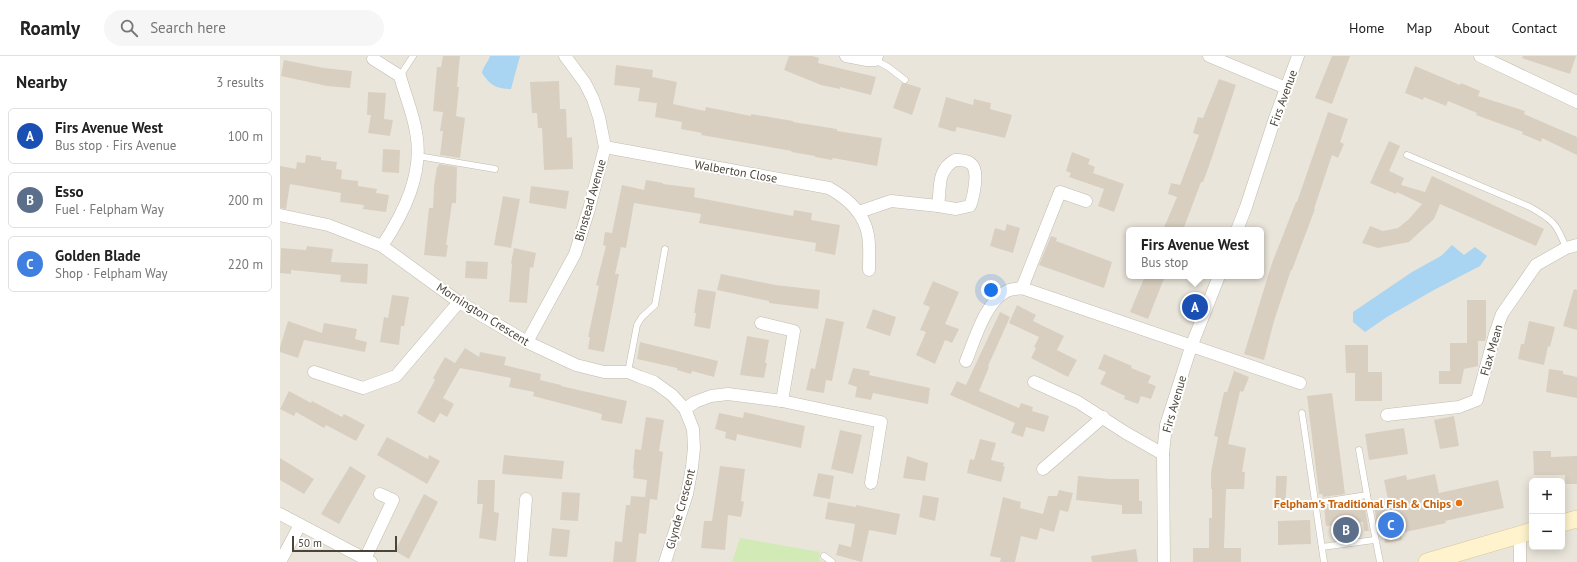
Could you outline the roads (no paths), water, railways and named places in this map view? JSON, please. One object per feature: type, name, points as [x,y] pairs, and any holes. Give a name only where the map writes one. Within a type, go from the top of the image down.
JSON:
[{"type":"main road","points":[[1565,522],[1577,519]]},
{"type":"main road","points":[[1427,562],[1526,533]]},
{"type":"street","name":"Binstead Avenue","points":[[527,342],[575,254],[589,209],[604,147],[599,116],[592,99],[585,83],[565,56]]},
{"type":"street","points":[[846,56],[867,60],[876,58]]},
{"type":"street","points":[[1209,56],[1286,88]]},
{"type":"street","name":"Firs Avenue","points":[[1238,227],[1298,56]]},
{"type":"street","points":[[1480,56],[1577,102]]},
{"type":"street","points":[[374,59],[400,76],[416,132],[418,156],[413,183],[405,207],[382,246]]},
{"type":"street","name":"Walberton Close","points":[[604,147],[829,188],[844,196],[859,212],[868,234],[869,270]]},
{"type":"street","points":[[1022,288],[1060,192],[1086,201]]},
{"type":"street","points":[[859,212],[891,200],[938,206]]},
{"type":"street","name":"Mornington Crescent","points":[[280,215],[328,225],[382,246],[459,302],[527,342],[576,365],[604,372],[628,372],[654,382],[672,395],[685,409]]},
{"type":"street","name":"Flax Mean","points":[[1387,415],[1459,407],[1477,400],[1502,314],[1536,265],[1572,247]]},
{"type":"street","name":"Firs Avenue","points":[[1164,562],[1163,454],[1166,425],[1191,347],[1218,279]]},
{"type":"street","points":[[966,361],[986,314],[994,300],[1008,290],[1022,288],[1300,383]]},
{"type":"street","points":[[314,372],[363,388],[396,376],[459,302]]},
{"type":"street","points":[[761,323],[794,331],[782,401]]},
{"type":"street","points":[[1034,382],[1078,402],[1126,433],[1163,454]]},
{"type":"street","points":[[685,409],[695,402],[711,396],[728,394],[782,401],[881,422],[871,483]]},
{"type":"street","name":"Glynde Crescent","points":[[665,562],[687,494],[692,467],[694,448],[693,429],[685,409]]},
{"type":"street","points":[[1043,469],[1103,417]]},
{"type":"street","points":[[280,514],[368,560],[393,500],[380,494]]},
{"type":"street","points":[[521,562],[526,499]]},
{"type":"street","points":[[280,562],[300,525]]},
{"type":"street","points":[[1520,562],[1526,533]]},
{"type":"lane","points":[[400,76],[413,56]]},
{"type":"lane","points":[[876,58],[905,80]]},
{"type":"lane","points":[[1407,155],[1530,207],[1549,218],[1572,247]]},
{"type":"lane","points":[[418,156],[494,169]]},
{"type":"lane","points":[[628,372],[637,325],[642,317],[655,305],[665,249]]},
{"type":"lane","points":[[1302,412],[1324,562]]},
{"type":"lane","points":[[1359,450],[1374,540],[1380,562]]},
{"type":"lane","points":[[1316,503],[1367,495]]},
{"type":"lane","points":[[1322,547],[1374,540]]},
{"type":"lane","points":[[824,556],[832,562]]},
{"type":"water","points":[[490,56],[520,56],[511,89],[494,86],[482,73],[483,68]]},
{"type":"water","points":[[1452,245],[1464,255],[1475,247],[1487,256],[1480,266],[1432,291],[1387,317],[1365,332],[1353,322],[1353,312],[1412,272],[1441,256]]},
{"type":"place","name":"Firs Avenue West","points":[[1195,307]]},
{"type":"place","name":"Felpham's Traditional Fish & Chips","points":[[1459,503]]},
{"type":"place","name":"Golden Blade","points":[[1391,525]]},
{"type":"place","name":"Esso","points":[[1346,530]]}]
